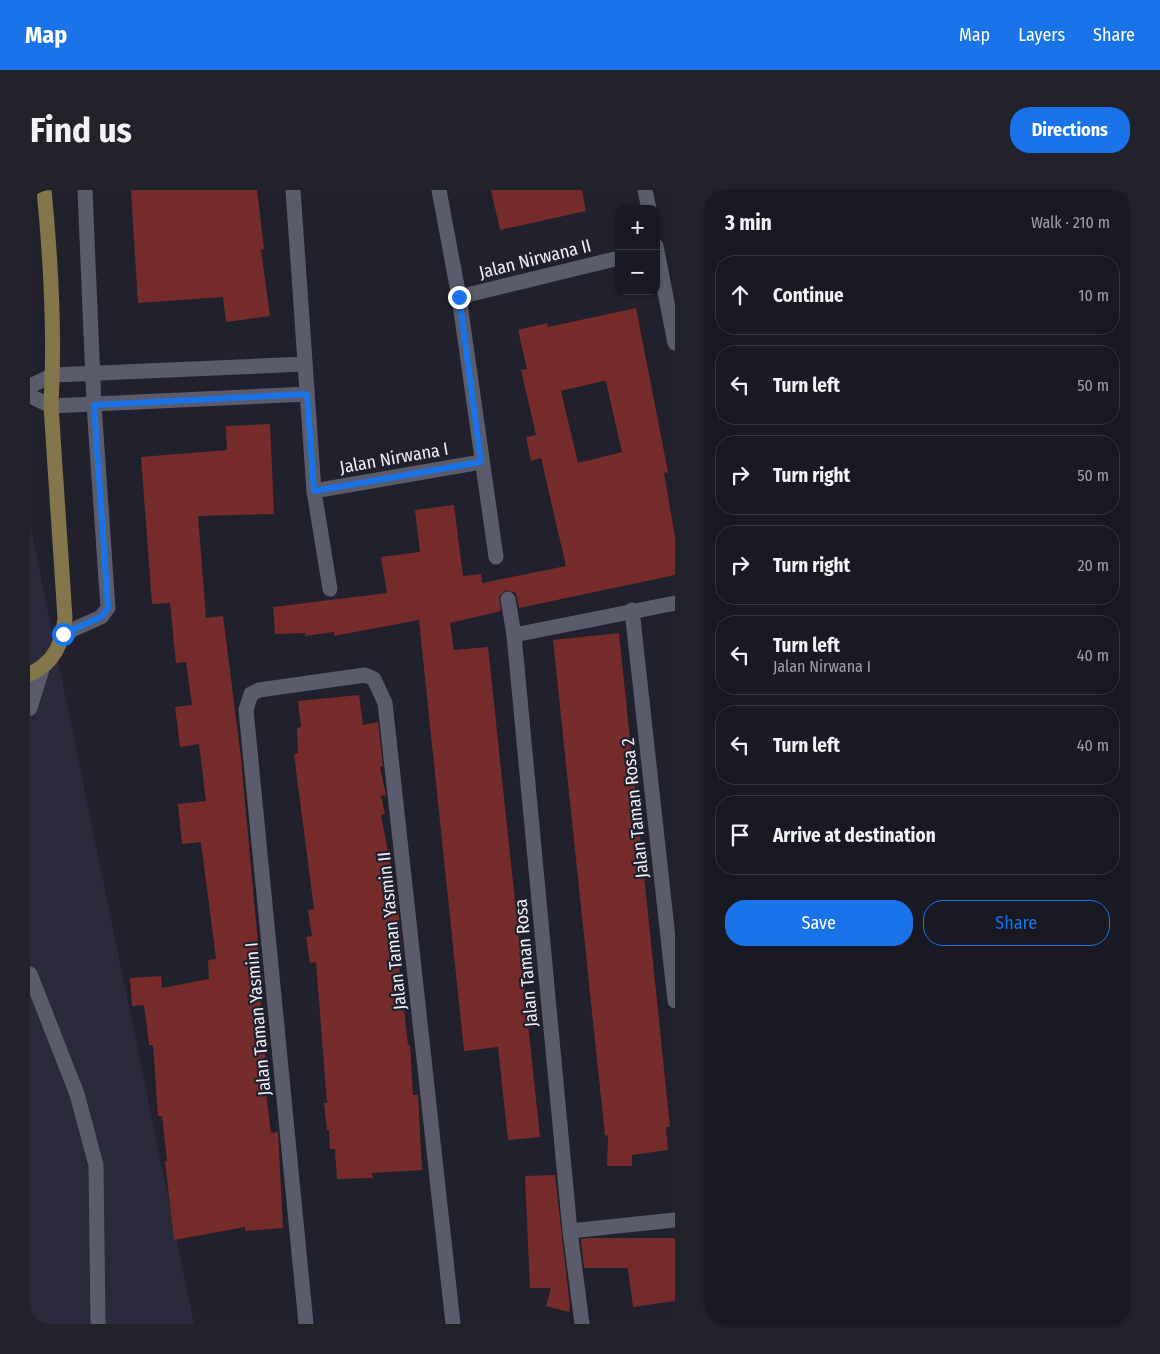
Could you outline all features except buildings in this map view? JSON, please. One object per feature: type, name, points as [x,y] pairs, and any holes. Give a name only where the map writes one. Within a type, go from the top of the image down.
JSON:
[{"type":"street","points":[[30,708],[36,671],[60,647],[64,618],[51,406],[53,375],[48,227],[44,190]]},
{"type":"street","points":[[63,634],[101,617],[108,608],[94,405],[85,190]]},
{"type":"street","points":[[293,190],[314,491],[330,589]]},
{"type":"street","points":[[438,190],[459,297],[496,557]]},
{"type":"street","points":[[645,190],[648,205]]},
{"type":"street","points":[[656,250],[675,343]]},
{"type":"street","name":"Jalan Nirwana II","points":[[459,297],[615,259]]},
{"type":"street","points":[[30,386],[53,375],[305,364]]},
{"type":"street","points":[[30,396],[51,406],[307,394]]},
{"type":"street","name":"Jalan Nirwana I","points":[[314,491],[481,462]]},
{"type":"street","name":"Jalan Taman Rosa","points":[[508,600],[514,635],[570,1231],[582,1324]]},
{"type":"street","points":[[514,635],[632,610],[675,603]]},
{"type":"street","name":"Jalan Taman Rosa 2","points":[[632,610],[675,1000]]},
{"type":"street","name":"Jalan Taman Yasmin II","points":[[246,710],[251,694],[260,690],[365,675],[374,679],[386,703],[453,1324]]},
{"type":"street","name":"Jalan Taman Yasmin I","points":[[246,710],[306,1324]]},
{"type":"street","points":[[30,974],[78,1094],[96,1166],[98,1324]]},
{"type":"street","points":[[570,1231],[675,1220]]},
{"type":"shaded area","points":[[30,524],[194,1324],[30,1324]]},
{"type":"route","points":[[63,634],[90,624],[101,617],[108,608],[94,405],[307,394],[314,491],[481,462],[459,297]]}]
